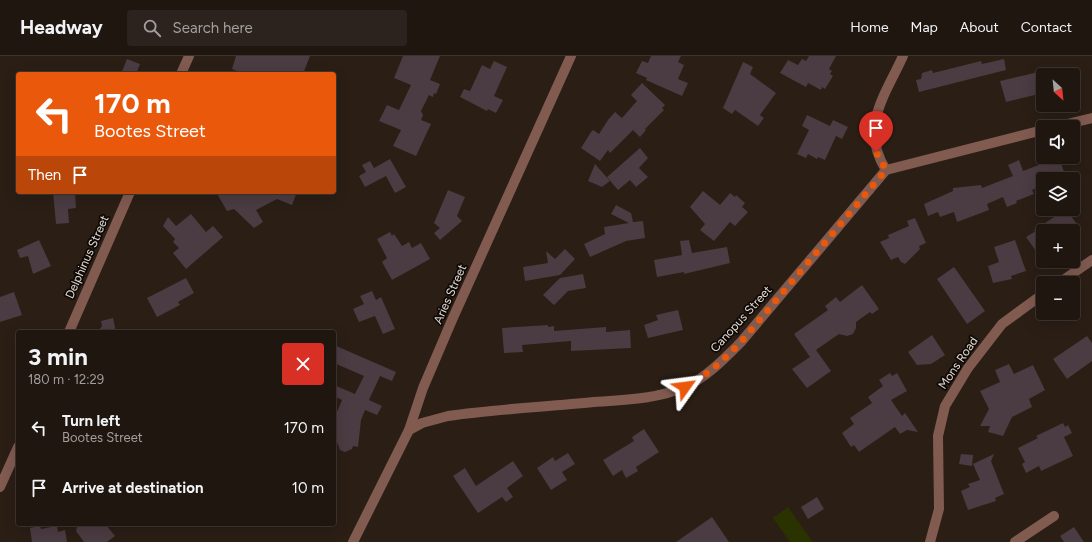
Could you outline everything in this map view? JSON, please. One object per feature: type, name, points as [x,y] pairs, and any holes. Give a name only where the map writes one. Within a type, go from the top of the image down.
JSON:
[{"type":"street","points":[[182,72],[189,56]]},
{"type":"street","name":"Aries Street","points":[[353,542],[409,430],[423,388],[452,320],[571,56]]},
{"type":"street","points":[[903,56],[873,123],[874,146],[878,157],[886,170],[1036,132]]},
{"type":"street","points":[[1080,121],[1092,118]]},
{"type":"street","name":"Canopus Street","points":[[409,430],[422,423],[448,416],[624,400],[662,394],[685,387],[696,381],[721,362],[741,342],[886,170]]},
{"type":"street","name":"Delphinus Street","points":[[70,330],[129,194]]},
{"type":"street","points":[[1068,276],[1092,260]]},
{"type":"street","name":"Mons Road","points":[[930,542],[939,509],[938,436],[945,406],[968,368],[1002,324],[1036,299]]},
{"type":"street","points":[[0,487],[16,451]]},
{"type":"street","points":[[1015,542],[1054,516]]},
{"type":"green space","points":[[788,507],[812,542],[790,542],[773,518]]},
{"type":"building","points":[[236,56],[310,56],[304,72],[239,72],[232,69]]},
{"type":"building","points":[[403,56],[440,56],[430,80],[440,84],[436,94],[434,93],[433,97],[429,95],[421,111],[423,115],[421,120],[431,124],[416,156],[393,146],[401,130],[379,121],[387,105],[399,110],[411,85],[394,78]]},
{"type":"building","points":[[651,56],[681,56],[678,62],[684,65],[678,79],[688,83],[682,96],[646,80],[647,78],[636,73],[642,61],[648,63]]},
{"type":"building","points":[[809,56],[836,56],[829,69],[832,71],[830,74],[833,76],[825,89],[822,87],[821,90],[808,83],[806,87],[780,73],[788,60],[798,65],[802,59],[806,61]]},
{"type":"building","points":[[127,59],[140,64],[137,72],[122,72]]},
{"type":"building","points":[[1004,59],[1006,70],[919,92],[916,80],[921,79],[922,73],[932,70],[933,73],[981,61],[982,64]]},
{"type":"building","points":[[494,61],[507,67],[494,96],[503,100],[496,113],[488,109],[487,111],[460,97],[464,89],[470,91],[482,65],[490,69]]},
{"type":"building","points":[[743,62],[753,67],[750,74],[776,93],[760,115],[764,118],[758,126],[735,110],[732,114],[723,108]]},
{"type":"building","points":[[1036,73],[1036,95],[1006,102],[1000,81]]},
{"type":"building","points":[[642,83],[665,105],[662,108],[664,110],[645,129],[646,130],[640,137],[633,130],[610,153],[608,150],[600,161],[581,148],[591,132],[593,130],[599,134],[615,112],[622,118],[637,101],[631,95]]},
{"type":"building","points":[[807,115],[830,126],[833,120],[848,127],[842,139],[836,136],[825,160],[818,157],[817,159],[808,154],[806,158],[797,154],[809,130],[802,126]]},
{"type":"building","points":[[640,148],[648,158],[639,168],[648,177],[636,187],[630,180],[618,190],[607,177]]},
{"type":"building","points":[[390,159],[406,187],[395,193],[386,176],[365,187],[359,176],[366,172],[362,165],[370,161],[374,168]]},
{"type":"building","points":[[1019,160],[1023,171],[1041,164],[1061,164],[1064,172],[1036,172],[1036,188],[1032,190],[1034,194],[1016,201],[1017,203],[1007,207],[1003,197],[987,204],[989,210],[957,222],[954,212],[940,217],[938,212],[928,216],[924,204],[953,191],[953,188],[981,185],[982,188],[1013,176],[1008,165]]},
{"type":"building","points":[[595,164],[610,181],[602,187],[588,181]]},
{"type":"building","points":[[448,190],[465,197],[457,216],[462,221],[440,240],[434,233],[440,228],[434,223]]},
{"type":"building","points":[[703,191],[720,205],[730,193],[735,197],[736,195],[745,203],[742,207],[748,212],[735,226],[730,222],[714,241],[700,230],[705,224],[690,207]]},
{"type":"building","points":[[53,194],[75,194],[76,208],[68,209],[69,223],[56,224]]},
{"type":"building","points":[[217,194],[296,194],[292,205],[277,199],[256,210],[263,222],[254,228],[234,209],[227,211]]},
{"type":"building","points":[[616,205],[631,213],[633,222],[643,221],[645,238],[626,241],[590,257],[584,244],[605,234],[604,227],[629,223],[611,214]]},
{"type":"building","points":[[191,214],[206,232],[213,226],[223,237],[186,269],[173,253],[179,248],[173,242],[175,239],[163,226],[168,217],[176,226]]},
{"type":"building","points":[[1056,216],[1071,216],[1076,223],[1074,224],[1044,224]]},
{"type":"building","points":[[915,218],[926,243],[919,246],[920,249],[905,264],[901,262],[898,257],[891,260],[880,242],[889,238],[888,235],[909,226],[907,221]]},
{"type":"building","points":[[1036,231],[1036,251],[1026,237]]},
{"type":"building","points":[[390,232],[392,236],[394,234],[402,246],[409,242],[412,248],[421,243],[430,259],[392,280],[382,262],[387,258],[377,239]]},
{"type":"building","points":[[39,240],[51,266],[33,274],[28,256],[20,258],[17,250]]},
{"type":"building","points":[[689,240],[692,253],[727,247],[730,263],[684,274],[684,272],[657,277],[654,260],[682,255],[680,241]]},
{"type":"building","points":[[1015,240],[1026,271],[1011,276],[1012,279],[993,283],[988,266],[999,262],[994,247]]},
{"type":"building","points":[[565,249],[575,259],[560,275],[525,281],[523,267],[548,263],[546,251],[555,259]]},
{"type":"building","points":[[954,267],[985,311],[967,324],[937,279]]},
{"type":"building","points":[[583,274],[586,288],[568,291],[554,305],[543,295],[560,278]]},
{"type":"building","points":[[186,278],[194,293],[178,302],[180,305],[157,317],[147,298]]},
{"type":"building","points":[[862,285],[879,309],[872,314],[870,312],[856,322],[856,328],[853,334],[847,336],[839,334],[816,350],[831,371],[807,388],[792,369],[810,357],[794,334],[828,310],[825,306],[836,297],[840,302]]},
{"type":"building","points":[[372,291],[376,300],[381,297],[395,329],[383,334],[375,316],[359,322],[353,309],[364,304],[360,296]]},
{"type":"building","points":[[14,292],[22,315],[0,322],[0,297]]},
{"type":"building","points":[[678,310],[683,330],[648,338],[644,325],[658,320],[656,315]]},
{"type":"building","points":[[113,318],[116,330],[99,330],[102,326],[101,321]]},
{"type":"building","points":[[548,325],[548,327],[554,326],[554,331],[606,327],[606,332],[630,330],[631,348],[571,351],[571,341],[522,345],[523,352],[504,353],[502,328]]},
{"type":"building","points":[[932,335],[945,355],[931,364],[917,365],[908,352]]},
{"type":"building","points":[[1087,336],[1092,343],[1092,361],[1067,379],[1053,359]]},
{"type":"building","points":[[336,346],[396,372],[392,381],[380,376],[369,400],[382,406],[377,415],[365,410],[361,420],[358,447],[353,446],[352,449],[345,452],[340,450],[336,442],[336,414],[342,400],[336,397],[336,386],[355,394],[364,376],[336,364]]},
{"type":"building","points":[[1009,364],[1014,374],[1033,365],[1045,390],[1029,399],[1032,407],[1012,417],[1003,436],[988,432],[990,426],[980,426],[989,409],[980,391],[1000,382],[995,370]]},
{"type":"building","points":[[890,373],[892,376],[897,373],[907,391],[891,400],[902,416],[905,413],[918,432],[907,430],[900,434],[895,427],[859,452],[854,445],[851,447],[842,433],[854,424],[850,418],[872,403],[868,397],[883,386],[879,380]]},
{"type":"building","points":[[1063,423],[1065,427],[1068,425],[1072,433],[1064,437],[1073,456],[1041,471],[1039,466],[1026,473],[1022,464],[1025,462],[1018,448],[1038,438],[1036,436]]},
{"type":"building","points":[[644,429],[659,452],[636,467],[638,471],[626,478],[622,470],[613,476],[603,460],[634,441],[632,437]]},
{"type":"building","points":[[568,453],[575,464],[562,472],[567,480],[551,490],[537,468],[553,457],[555,461]]},
{"type":"building","points":[[961,454],[973,455],[972,466],[959,464]]},
{"type":"building","points":[[994,454],[991,461],[1004,494],[995,498],[996,501],[968,510],[961,491],[970,487],[968,484],[980,480],[973,464]]},
{"type":"building","points":[[513,461],[523,476],[507,488],[513,497],[506,502],[502,497],[478,513],[453,476],[465,468],[476,486]]},
{"type":"building","points":[[817,497],[824,509],[808,519],[801,507]]},
{"type":"building","points":[[712,517],[729,542],[676,542]]},
{"type":"building","points":[[40,526],[41,529],[57,526],[58,532],[65,530],[67,542],[32,542],[30,528]]},
{"type":"building","points":[[77,526],[107,526],[115,536],[107,542],[84,542],[76,531]]},
{"type":"building","points":[[1074,527],[1084,542],[1064,542],[1060,536]]},
{"type":"route","points":[[685,387],[696,381],[721,362],[741,342],[886,170],[876,152]]}]
